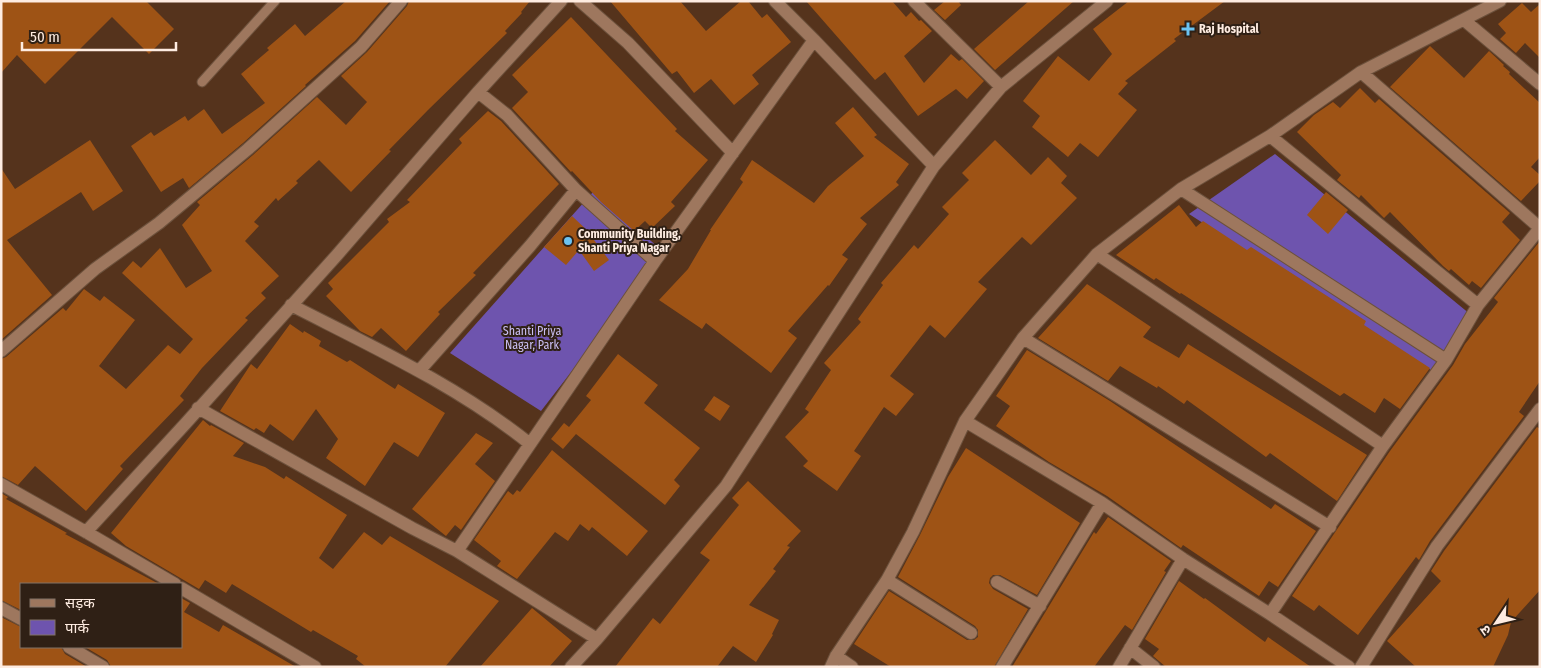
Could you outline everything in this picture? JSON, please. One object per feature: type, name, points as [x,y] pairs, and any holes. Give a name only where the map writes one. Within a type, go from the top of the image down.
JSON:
[{"type":"street","points":[[1,352],[95,269],[159,223],[248,149],[361,47],[401,1]]},
{"type":"street","points":[[86,532],[561,1]]},
{"type":"street","points":[[580,1],[628,43],[733,153]]},
{"type":"street","points":[[775,1],[934,166]]},
{"type":"street","points":[[914,1],[1001,87]]},
{"type":"street","points":[[571,667],[597,639],[726,486],[934,166],[1001,87],[1107,1]]},
{"type":"street","points":[[852,667],[834,662],[887,580],[965,421],[1023,338],[1097,254],[1181,189],[1270,136],[1361,72],[1500,1]]},
{"type":"street","points":[[1464,20],[1540,84]]},
{"type":"street","points":[[457,551],[655,261],[814,40]]},
{"type":"street","points":[[1270,614],[1383,446],[1446,360],[1478,305],[1540,228],[1361,72]]},
{"type":"street","points":[[478,92],[512,120],[576,190],[655,261]]},
{"type":"street","points":[[1270,136],[1478,305]]},
{"type":"street","points":[[1181,189],[1446,360]]},
{"type":"street","points":[[419,371],[530,246],[576,190]]},
{"type":"street","points":[[1097,254],[1383,446]]},
{"type":"street","points":[[291,305],[419,371],[503,423],[530,444]]},
{"type":"street","points":[[1023,338],[1330,527]]},
{"type":"street","points":[[198,408],[412,528],[457,551],[597,639]]},
{"type":"street","points":[[1361,667],[1437,546],[1540,409]]},
{"type":"street","points":[[965,421],[1102,503],[1183,559],[1349,667]]},
{"type":"street","points":[[1,484],[174,583]]},
{"type":"street","points":[[1002,667],[1102,503]]},
{"type":"street","points":[[1118,667],[1183,559]]},
{"type":"street","points":[[887,580],[971,633]]},
{"type":"street","points":[[997,582],[1040,606]]},
{"type":"street","points":[[182,589],[309,665]]},
{"type":"street","points":[[1,608],[20,618]]},
{"type":"street","points":[[71,648],[103,667]]},
{"type":"street","points":[[1130,648],[1154,667]]},
{"type":"lane","points":[[202,82],[275,1]]},
{"type":"green space","points":[[1275,154],[1476,319],[1437,374],[1189,214]]},
{"type":"green space","name":"Shanti Priya Nagar, Park","points":[[593,192],[664,252],[541,411],[450,353]]},
{"type":"building","points":[[1,1],[146,1],[174,29],[149,54],[112,17],[45,84],[17,55],[1,73]]},
{"type":"building","points":[[346,1],[390,1],[355,41],[243,143],[189,188],[183,178],[161,192],[131,146],[151,132],[154,136],[185,116],[188,121],[204,109],[222,134],[265,103],[241,74],[295,24],[305,36]]},
{"type":"building","points":[[409,1],[530,1],[522,13],[505,31],[507,33],[428,110],[351,192],[319,160],[278,201],[276,198],[254,222],[259,226],[245,241],[279,276],[261,293],[266,298],[245,318],[248,320],[202,368],[180,396],[184,400],[120,466],[123,469],[86,511],[35,466],[18,485],[1,476],[1,359],[6,357],[63,308],[66,311],[84,289],[100,301],[104,296],[135,320],[99,366],[126,389],[168,345],[180,354],[193,339],[122,273],[133,261],[141,268],[160,248],[186,288],[212,271],[182,225],[200,205],[197,202],[253,155],[317,97],[346,125],[367,102],[341,76],[367,52],[407,6]]},
{"type":"building","points":[[610,1],[680,1],[706,31],[741,1],[748,1],[762,18],[767,14],[791,42],[752,75],[759,84],[734,105],[711,79],[694,93],[677,71],[672,74]]},
{"type":"building","points":[[806,1],[892,1],[906,17],[911,12],[932,31],[904,56],[924,83],[951,54],[959,61],[962,59],[984,81],[967,99],[956,89],[918,116],[885,72],[875,80]]},
{"type":"building","points":[[945,1],[958,1],[961,5],[945,20],[934,10]]},
{"type":"building","points":[[1029,1],[1074,1],[995,70],[974,49]]},
{"type":"building","points":[[1129,1],[1225,1],[1174,39],[1176,41],[1125,81],[1128,83],[1118,94],[1137,110],[1098,157],[1080,143],[1068,157],[1032,127],[1040,116],[1023,101],[1058,56],[1089,81],[1112,54],[1093,29]]},
{"type":"building","points":[[1522,3],[1531,12],[1540,4],[1540,58],[1525,43],[1516,53],[1500,39],[1506,33],[1498,24]]},
{"type":"building","points":[[571,17],[677,129],[675,131],[708,160],[671,202],[675,206],[652,228],[645,221],[634,231],[571,172],[512,108],[528,92],[512,75]]},
{"type":"building","points":[[1430,46],[1464,78],[1489,51],[1504,65],[1510,72],[1509,74],[1540,103],[1540,157],[1531,167],[1540,175],[1540,181],[1521,201],[1390,87]]},
{"type":"building","points":[[1360,88],[1375,103],[1379,99],[1510,213],[1502,222],[1520,240],[1481,288],[1472,281],[1469,285],[1451,269],[1449,271],[1443,266],[1390,212],[1384,218],[1361,195],[1359,198],[1337,180],[1341,175],[1297,132],[1314,115],[1333,102],[1340,108]]},
{"type":"building","points":[[853,107],[877,135],[874,137],[909,164],[896,182],[899,185],[860,218],[867,224],[842,255],[848,259],[829,286],[788,331],[797,338],[771,373],[706,323],[702,329],[659,300],[688,269],[710,230],[743,182],[740,179],[752,160],[814,203],[828,186],[864,156],[835,123]]},
{"type":"building","points":[[488,111],[501,121],[559,184],[473,273],[476,275],[438,312],[440,314],[406,351],[381,328],[372,337],[360,331],[326,296],[333,289],[328,283],[389,222],[387,219],[410,202],[407,200],[462,143],[459,139]]},
{"type":"building","points":[[90,140],[123,191],[93,211],[81,192],[7,240],[52,295],[1,340],[1,168],[15,189]]},
{"type":"building","points":[[995,140],[1031,175],[1048,157],[1067,176],[1061,183],[1077,198],[1031,245],[1022,237],[978,282],[987,289],[945,338],[930,325],[890,376],[914,394],[896,416],[884,407],[854,451],[861,456],[837,491],[803,466],[808,461],[785,437],[809,412],[805,409],[831,370],[824,363],[861,322],[858,319],[883,285],[881,283],[914,245],[918,249],[949,214],[942,207],[969,180],[962,173]]},
{"type":"building","points":[[1326,192],[1348,210],[1328,234],[1307,215]]},
{"type":"building","points":[[1179,205],[1196,227],[1203,221],[1247,250],[1251,247],[1366,321],[1364,325],[1430,368],[1400,409],[1384,398],[1375,413],[1344,393],[1340,396],[1181,293],[1156,278],[1154,280],[1116,255]]},
{"type":"building","name":"Community Building, Shanti Priya Nagar","points":[[572,216],[592,235],[609,260],[594,271],[579,250],[566,265],[544,247]]},
{"type":"building","points":[[1540,241],[1540,381],[1519,412],[1524,416],[1430,541],[1419,560],[1416,557],[1358,635],[1319,605],[1314,611],[1292,596],[1390,451],[1453,365],[1465,344],[1498,302],[1494,298]]},
{"type":"building","points":[[1087,284],[1151,327],[1143,337],[1179,358],[1188,344],[1367,455],[1337,501],[1270,453],[1266,457],[1187,400],[1184,404],[1158,386],[1157,388],[1120,366],[1108,381],[1038,338]]},
{"type":"building","points":[[290,324],[303,333],[304,331],[321,341],[319,346],[347,362],[350,360],[395,389],[398,384],[445,413],[418,457],[394,442],[365,486],[326,458],[338,439],[316,409],[293,441],[270,424],[264,433],[256,428],[254,430],[220,411],[251,364],[257,369]]},
{"type":"building","points":[[1027,350],[1110,401],[1271,509],[1275,504],[1316,531],[1278,587],[1269,581],[1259,596],[1183,545],[1181,548],[1107,496],[1049,462],[996,426],[1010,406],[996,396]]},
{"type":"building","points":[[618,354],[658,385],[644,403],[700,448],[674,480],[680,486],[665,505],[576,434],[563,449],[551,439],[564,423],[569,427],[591,400],[586,396]]},
{"type":"building","points":[[714,396],[730,406],[720,421],[704,410]]},
{"type":"building","points":[[203,420],[210,426],[244,443],[233,456],[265,467],[284,479],[286,476],[347,515],[319,558],[333,569],[364,532],[382,545],[390,536],[499,601],[445,667],[366,667],[356,659],[358,656],[313,630],[311,632],[232,584],[226,593],[205,580],[199,589],[126,546],[111,533]]},
{"type":"building","points":[[1537,427],[1540,429],[1540,590],[1511,622],[1508,635],[1493,667],[1416,667],[1387,641],[1441,581],[1431,571]]},
{"type":"building","points":[[476,433],[493,443],[475,464],[495,481],[461,530],[455,525],[446,536],[412,509]]},
{"type":"building","points":[[966,448],[1080,523],[1037,595],[1000,575],[993,575],[990,578],[989,583],[993,589],[1028,609],[994,667],[891,667],[854,644],[889,591],[967,640],[974,640],[978,637],[978,630],[975,626],[898,577],[948,477]]},
{"type":"building","points":[[552,450],[648,531],[627,556],[592,527],[589,531],[580,524],[568,541],[555,532],[517,579],[497,566],[501,561],[474,540],[508,491],[513,495],[517,490],[520,492]]},
{"type":"building","points":[[748,481],[801,531],[787,546],[790,547],[773,569],[776,571],[749,605],[779,620],[773,635],[756,662],[733,646],[717,667],[615,667],[653,618],[660,624],[710,560],[700,553],[739,505],[732,498]]},
{"type":"building","points":[[1,493],[8,497],[6,499],[67,533],[65,534],[157,583],[20,583],[20,610],[1,600]]},
{"type":"building","points":[[1108,517],[1171,561],[1132,630],[1125,625],[1094,667],[1012,667],[1094,532],[1096,534]]},
{"type":"building","points":[[1179,581],[1265,642],[1268,637],[1311,667],[1166,667],[1153,656],[1159,649],[1145,639]]},
{"type":"building","points":[[182,599],[190,603],[184,612],[219,632],[223,625],[296,667],[111,667],[107,660],[87,648],[182,648]]},
{"type":"building","points":[[532,608],[572,641],[549,667],[480,667]]},
{"type":"building","points":[[1,617],[20,626],[20,648],[62,648],[65,654],[87,667],[1,667]]},
{"type":"place","name":"Raj Hospital","points":[[1188,29]]},
{"type":"place","name":"Community Building, Shanti Priya Nagar","points":[[568,241]]}]
